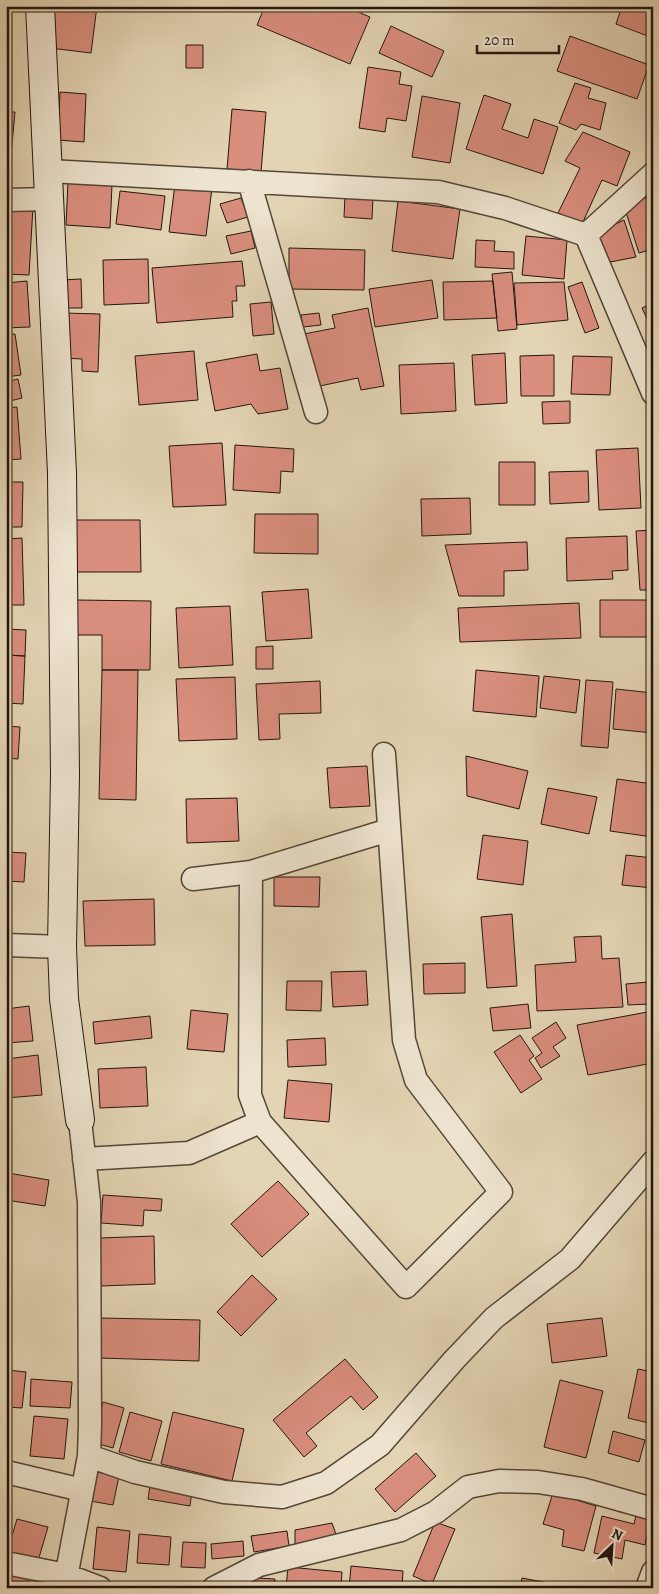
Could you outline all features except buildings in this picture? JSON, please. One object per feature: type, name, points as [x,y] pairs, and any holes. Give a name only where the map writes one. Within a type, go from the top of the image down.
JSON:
[{"type":"street","points":[[40,6],[62,473],[65,775],[62,947],[64,999],[89,1202],[91,1275],[88,1456],[65,1581]]},
{"type":"street","points":[[49,171],[438,192],[505,208],[586,235],[653,393]]},
{"type":"street","points":[[586,235],[653,174]]},
{"type":"street","points":[[249,181],[316,412]]},
{"type":"street","points":[[6,200],[50,199]]},
{"type":"street","points":[[251,872],[250,1095],[260,1122],[406,1287],[501,1192],[416,1080],[404,1040],[384,754]]},
{"type":"street","points":[[194,879],[251,872],[389,830]]},
{"type":"street","points":[[6,946],[62,947]]},
{"type":"street","points":[[84,1159],[189,1153],[260,1122]]},
{"type":"street","points":[[88,1456],[135,1472],[224,1492],[282,1497],[326,1483],[380,1445],[454,1360],[494,1318],[570,1259],[653,1162]]},
{"type":"street","points":[[6,1472],[82,1490]]},
{"type":"street","points":[[214,1588],[259,1565],[401,1530],[436,1512],[468,1487],[499,1481],[538,1482],[582,1489],[653,1509]]},
{"type":"street","points":[[6,1563],[65,1581],[100,1588]]},
{"type":"street","points":[[647,1588],[653,1572]]}]
